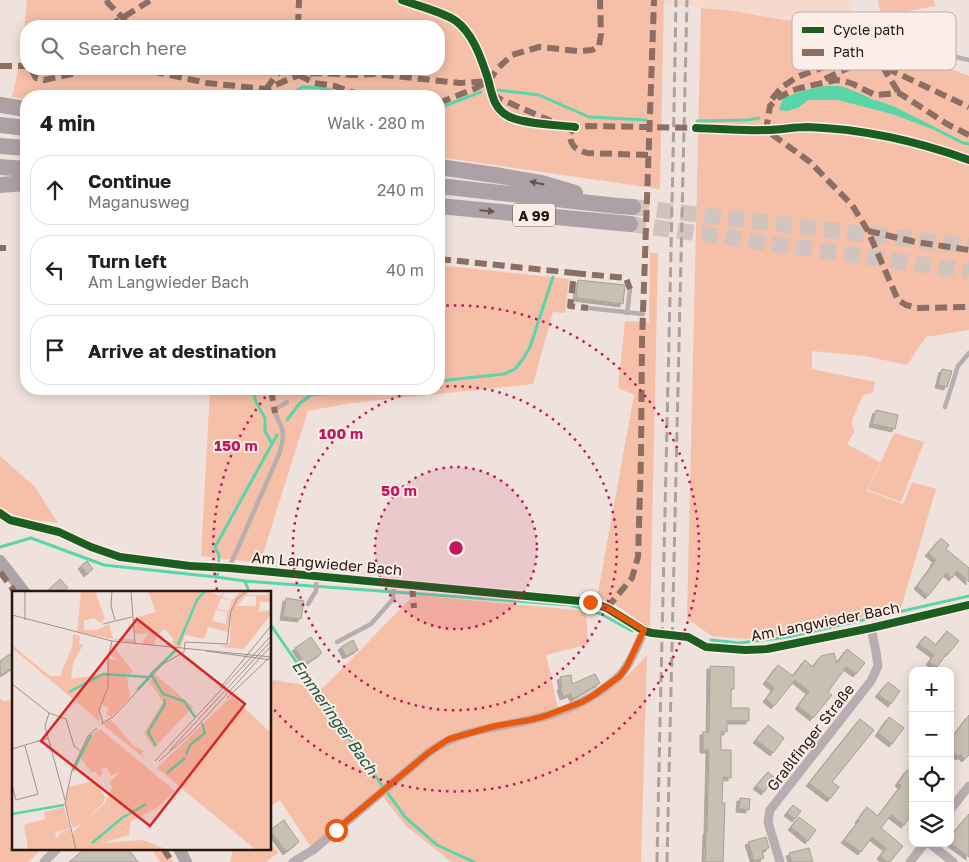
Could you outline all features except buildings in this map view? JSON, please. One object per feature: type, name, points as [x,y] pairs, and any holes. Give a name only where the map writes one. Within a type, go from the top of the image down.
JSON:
[{"type":"highway","points":[[0,105],[20,108]]},
{"type":"highway","points":[[0,125],[20,127]]},
{"type":"highway","points":[[0,146],[20,148]]},
{"type":"highway","points":[[0,167],[20,169]]},
{"type":"highway","name":"A 99","points":[[445,167],[541,183],[625,206],[445,187]]},
{"type":"highway","points":[[0,185],[20,183]]},
{"type":"highway","name":"A 99","points":[[445,207],[630,224]]},
{"type":"main road","points":[[0,561],[23,591]]},
{"type":"main road","points":[[179,850],[186,862]]},
{"type":"street","name":"Am Langwieder Bach","points":[[0,513],[10,520],[59,532],[91,547],[120,557],[316,579],[590,602],[607,608],[648,632],[620,676],[594,695],[582,702],[545,716],[495,726],[449,739],[428,753],[313,850],[293,862]]},
{"type":"street","name":"Am Langwieder Bach","points":[[688,637],[706,647],[745,650],[767,649],[871,628],[969,605]]},
{"type":"street","name":"Graßlfinger Straße","points":[[780,862],[768,822],[770,810],[871,681],[878,666],[871,628]]},
{"type":"street","points":[[954,805],[969,786]]},
{"type":"street","points":[[910,862],[922,847]]},
{"type":"street","points":[[934,847],[953,862]]},
{"type":"street","points":[[44,862],[56,850]]},
{"type":"lane","points":[[956,57],[969,60]]},
{"type":"lane","points":[[627,312],[630,289]]},
{"type":"lane","points":[[588,308],[643,314]]},
{"type":"lane","points":[[945,407],[958,366],[969,353]]},
{"type":"lane","points":[[226,568],[280,452],[283,429],[275,413],[277,408],[287,402]]},
{"type":"lane","points":[[308,604],[316,591],[316,579]]},
{"type":"lane","points":[[338,642],[371,624],[393,599],[394,586]]},
{"type":"shaded area","points":[[27,0],[664,0],[660,189],[445,158],[445,90],[20,90],[20,98],[12,97],[20,62],[20,75],[445,75],[445,20],[25,20]]},
{"type":"shaded area","points":[[664,0],[851,0],[852,12],[792,12],[792,21],[727,10],[664,4]]},
{"type":"shaded area","points":[[878,0],[934,0],[935,6],[903,12],[880,12]]},
{"type":"shaded area","points":[[701,8],[727,10],[792,21],[792,70],[953,70],[969,76],[969,330],[926,337],[907,365],[865,356],[812,351],[812,369],[875,382],[873,393],[863,395],[851,423],[855,430],[847,444],[880,462],[867,491],[903,504],[912,482],[936,489],[901,608],[788,634],[746,639],[712,636],[687,619]]},
{"type":"shaded area","points":[[824,86],[841,86],[859,93],[948,135],[892,114],[838,100],[808,100],[798,108],[787,111],[779,110],[783,98]]},
{"type":"shaded area","points":[[650,253],[658,253],[650,627],[645,627],[617,606],[597,598],[634,395],[618,388],[625,321],[649,322]]},
{"type":"shaded area","points":[[445,266],[569,279],[565,313],[553,312],[533,384],[445,393]]},
{"type":"shaded area","points":[[210,395],[428,395],[351,403],[308,411],[260,563],[201,556]]},
{"type":"shaded area","points":[[894,433],[924,442],[901,502],[868,490]]},
{"type":"shaded area","points":[[0,456],[35,487],[58,523],[20,517],[0,507]]},
{"type":"shaded area","points":[[414,595],[586,611],[588,644],[546,655],[558,708],[554,711],[450,737],[312,849],[280,800],[271,806],[271,687],[273,680],[323,688]]},
{"type":"shaded area","points":[[647,655],[641,862],[451,862],[405,825],[381,794],[439,748],[456,739],[596,698],[629,674]]},
{"type":"shaded area","points":[[0,699],[3,701],[12,700],[12,850],[41,850],[28,862],[0,862]]},
{"type":"shaded area","points":[[271,843],[278,853],[268,862],[230,862],[233,850],[271,850]]},
{"type":"shaded area","points":[[152,850],[167,850],[173,862],[160,862]]},
{"type":"waterway","points":[[298,90],[302,87],[330,90]]},
{"type":"waterway","points":[[498,90],[539,95],[589,117],[646,120]]},
{"type":"waterway","points":[[445,106],[481,92]]},
{"type":"waterway","points":[[877,102],[896,109],[963,143],[969,144]]},
{"type":"waterway","points":[[697,121],[759,118]]},
{"type":"waterway","points":[[445,380],[504,374],[515,369],[530,347],[553,277]]},
{"type":"waterway","points":[[0,547],[31,538],[104,565],[216,577],[219,555],[215,547],[272,444],[265,431],[265,418],[254,395]]},
{"type":"waterway","points":[[287,420],[300,403],[311,395]]},
{"type":"waterway","points":[[272,444],[277,435]]},
{"type":"waterway","points":[[216,577],[245,581],[570,605],[601,614],[632,631]]},
{"type":"waterway","name":"Emmeringer Bach","points":[[245,581],[249,591]]},
{"type":"waterway","points":[[711,640],[739,643],[788,637],[969,596]]},
{"type":"waterway","name":"Emmeringer Bach","points":[[271,625],[405,817],[437,845],[474,862]]},
{"type":"tunnel","points":[[633,207],[969,246]]},
{"type":"tunnel","points":[[630,224],[969,271]]},
{"type":"tunnel","points":[[652,633],[688,637]]},
{"type":"railway","points":[[657,862],[676,0]]},
{"type":"railway","points":[[667,862],[687,0]]},
{"type":"marked path","points":[[107,0],[124,20]]},
{"type":"marked path","points":[[119,20],[151,0]]},
{"type":"marked path","points":[[298,20],[299,0]]},
{"type":"marked path","points":[[445,100],[489,81],[497,69],[512,55],[539,47],[578,51],[592,50],[599,46],[601,34],[600,0]]},
{"type":"marked path","points":[[607,608],[632,578],[638,557],[642,341],[654,0]]},
{"type":"marked path","points":[[0,66],[20,66]]},
{"type":"marked path","points":[[772,99],[782,87],[797,77],[816,70]]},
{"type":"marked path","points":[[825,79],[844,70]]},
{"type":"marked path","points":[[885,70],[899,93]]},
{"type":"marked path","points":[[890,70],[969,107]]},
{"type":"marked path","points":[[34,75],[36,78],[44,80],[68,75]]},
{"type":"marked path","points":[[170,75],[207,83],[266,89],[299,75]]},
{"type":"marked path","points":[[266,89],[276,75]]},
{"type":"marked path","points":[[299,75],[314,83],[335,86],[346,90]]},
{"type":"marked path","points":[[384,75],[460,83],[489,81]]},
{"type":"marked path","points":[[969,135],[947,124],[899,93],[875,95],[853,84],[836,80],[800,88],[778,98],[770,106],[766,130],[810,162],[852,205],[868,231],[898,300],[906,305],[917,308],[969,307]]},
{"type":"marked path","points":[[493,93],[498,98],[551,121]]},
{"type":"marked path","points":[[648,155],[587,153],[574,146],[570,133],[575,127],[589,126],[701,128]]},
{"type":"marked path","points":[[868,231],[916,242],[969,250]]},
{"type":"marked path","points":[[0,248],[6,248]]},
{"type":"marked path","points":[[445,260],[574,273],[570,306],[588,308]]},
{"type":"marked path","points":[[574,273],[626,278],[630,289]]},
{"type":"marked path","points":[[272,395],[275,413]]},
{"type":"marked path","points":[[0,572],[14,591]]},
{"type":"marked path","points":[[412,585],[414,608]]},
{"type":"marked path","points":[[164,850],[172,862]]},
{"type":"cycle path","points":[[402,0],[444,15],[462,26],[478,52],[495,103],[502,112],[522,121],[575,127]]},
{"type":"cycle path","points":[[696,128],[771,130],[808,127],[849,130],[890,137],[930,147],[969,160]]},
{"type":"cycle path","points":[[0,513],[10,520],[59,532],[91,547],[120,557],[190,566],[229,568],[590,602],[607,608],[644,631],[688,637],[706,647],[745,650],[767,649],[871,628],[969,605]]},
{"type":"route","points":[[336,830],[428,753],[449,739],[495,726],[545,716],[582,702],[620,676],[627,666],[644,630],[607,608],[590,602]]}]
